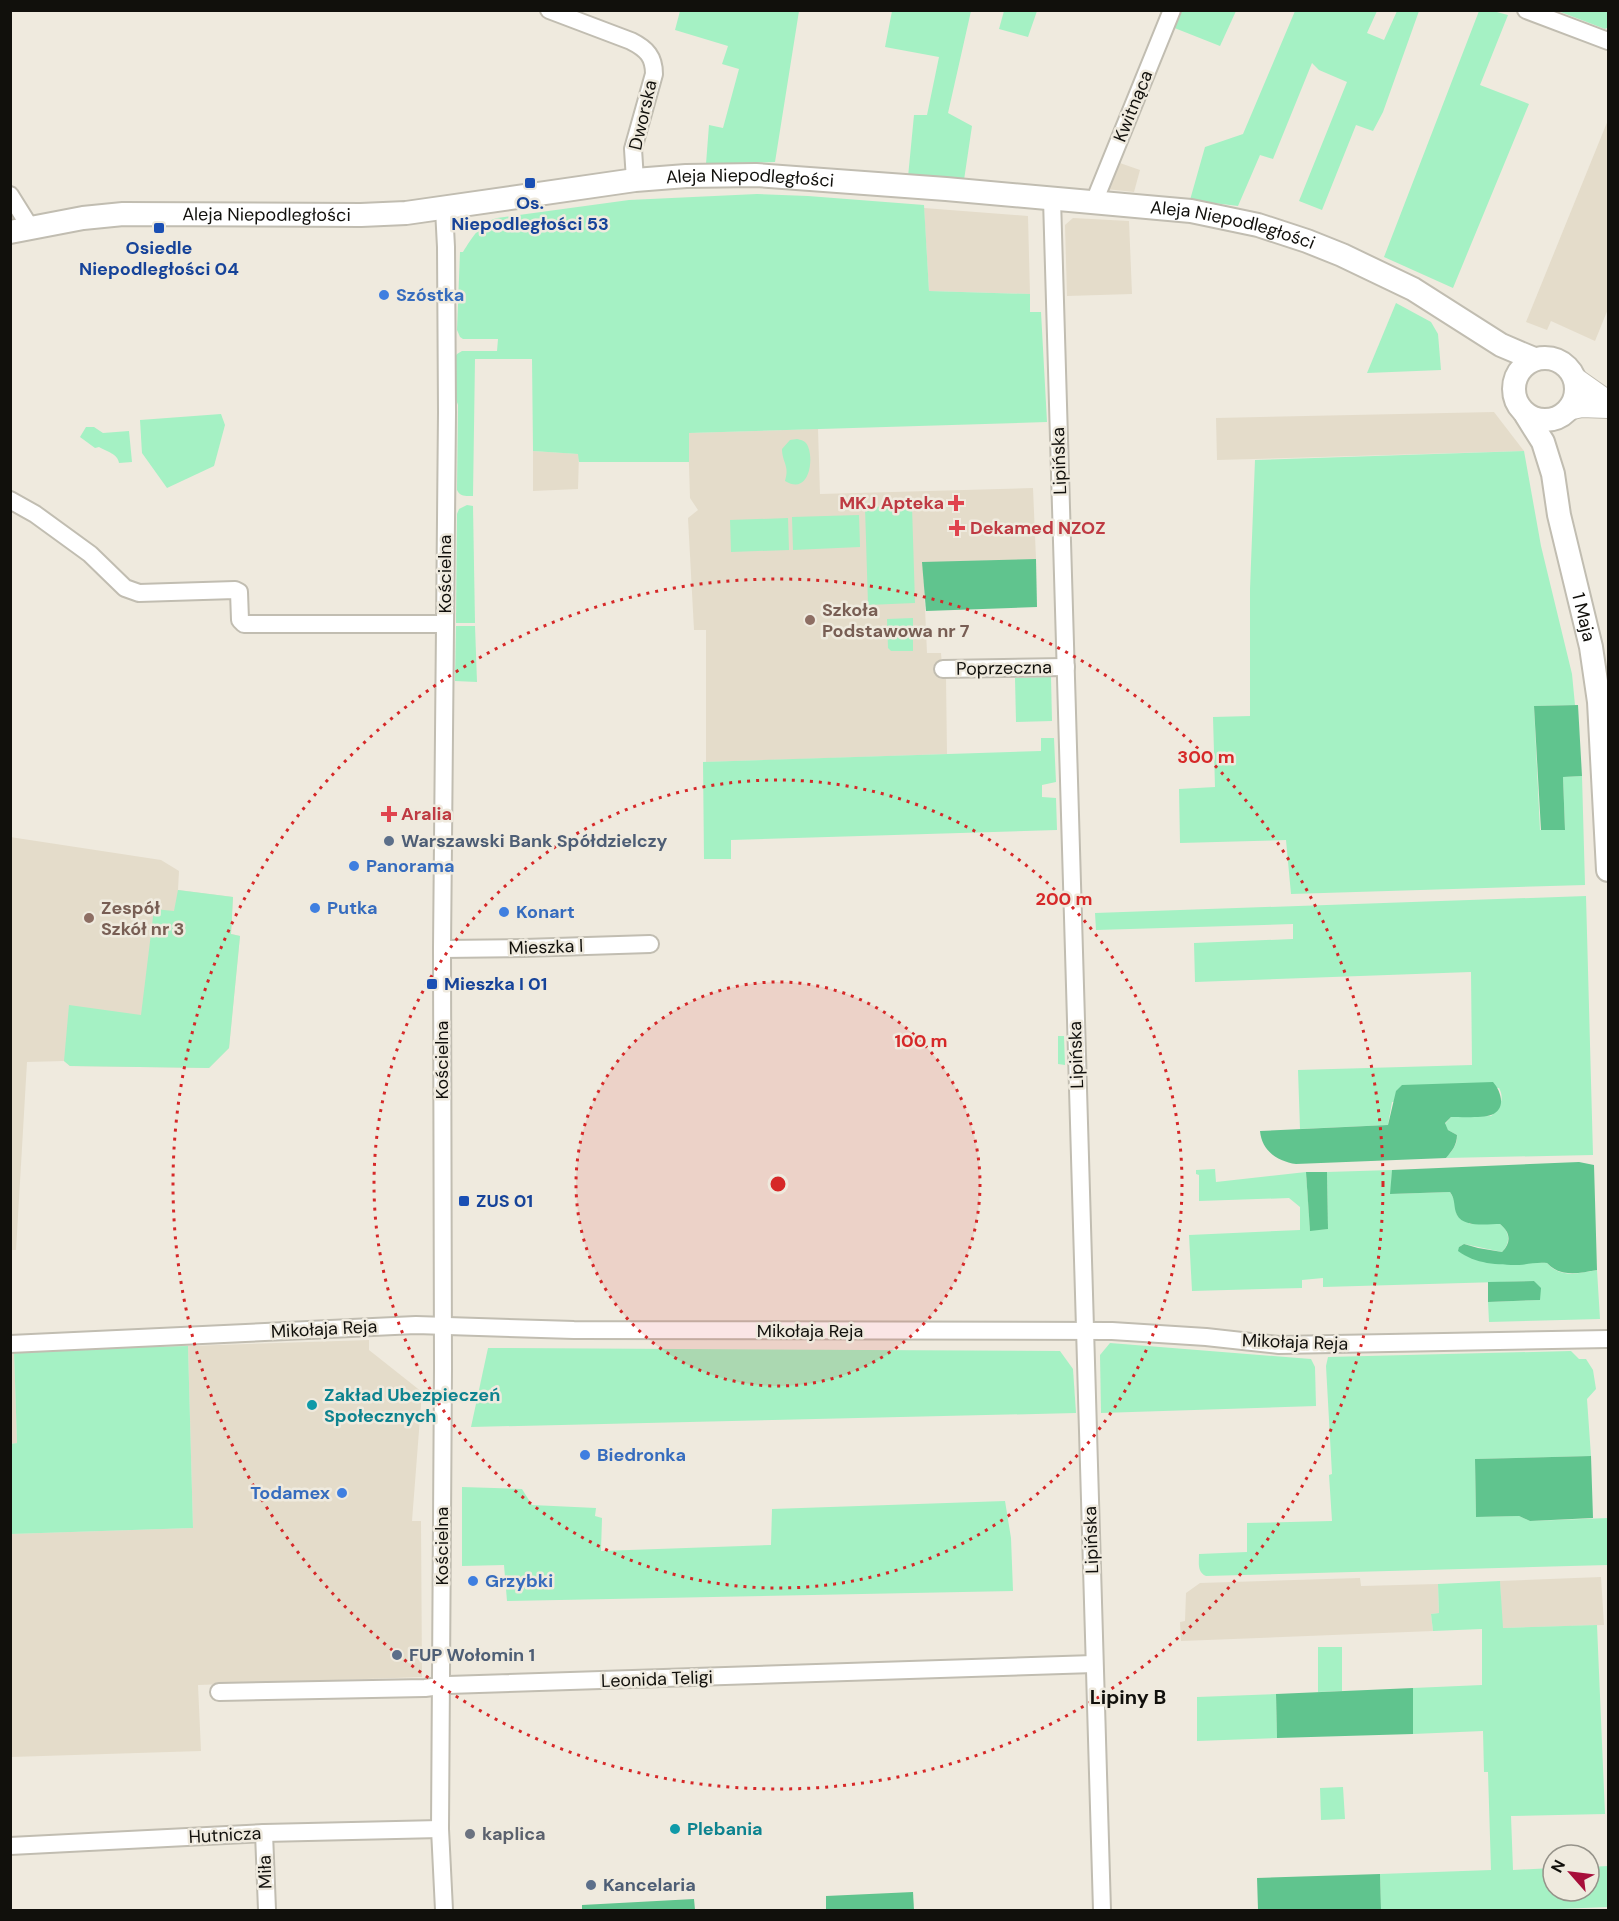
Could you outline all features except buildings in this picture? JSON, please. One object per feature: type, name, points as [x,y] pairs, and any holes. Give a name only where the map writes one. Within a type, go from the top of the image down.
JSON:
[{"type":"main road","name":"Aleja Niepodległości","points":[[20,230],[98,216],[123,214],[361,215],[406,213],[635,180],[756,175],[1094,202],[1191,211],[1258,225],[1290,235],[1342,255],[1413,289],[1501,345],[1534,359]]},
{"type":"main road","name":"Aleja Niepodległości","points":[[1467,323],[1477,338],[1496,355],[1514,385]]},
{"type":"main road","points":[[1534,359],[1559,361],[1574,377],[1576,391],[1572,404],[1565,413],[1555,419],[1540,420],[1526,415],[1516,402],[1514,385],[1520,369],[1534,359]]},
{"type":"main road","name":"1 Maja","points":[[1553,474],[1555,440],[1565,413]]},
{"type":"main road","name":"1 Maja","points":[[1526,415],[1543,442],[1553,474],[1559,515],[1591,647],[1599,702],[1608,870]]},
{"type":"street","name":"Dworska","points":[[549,10],[631,41],[643,47],[652,58],[654,74],[633,149],[635,180]]},
{"type":"street","name":"Kwitnąca","points":[[1094,202],[1172,10]]},
{"type":"street","points":[[1526,10],[1608,41]]},
{"type":"street","points":[[10,195],[20,230]]},
{"type":"street","name":"Lipińska","points":[[1052,199],[1102,1911]]},
{"type":"street","name":"Kościelna","points":[[444,209],[447,359],[442,949],[440,1686],[440,1829],[444,1911]]},
{"type":"street","points":[[1574,377],[1608,401]]},
{"type":"street","points":[[1565,413],[1582,407],[1608,408]]},
{"type":"street","points":[[10,500],[35,514],[90,554],[125,588],[139,593],[235,590],[239,592],[240,620],[244,624],[445,624]]},
{"type":"street","name":"Poprzeczna","points":[[943,669],[1066,667]]},
{"type":"street","name":"Mieszka I","points":[[442,949],[650,944]]},
{"type":"street","name":"Mikołaja Reja","points":[[10,1344],[442,1325],[586,1330],[1084,1331],[1206,1337],[1289,1345],[1608,1339]]},
{"type":"street","name":"Leonida Teligi","points":[[219,1692],[425,1688],[1094,1664]]},
{"type":"street","name":"Hutnicza","points":[[10,1846],[264,1833],[440,1829]]},
{"type":"street","name":"Miła","points":[[264,1833],[267,1911]]},
{"type":"shaded area","points":[[1608,120],[1608,309],[1595,341],[1551,321],[1547,330],[1526,322]]},
{"type":"shaded area","points":[[1117,162],[1140,170],[1134,192],[1106,189]]},
{"type":"shaded area","points":[[924,208],[1028,216],[1030,294],[929,291]]},
{"type":"shaded area","points":[[1073,218],[1129,221],[1132,294],[1067,296],[1065,225]]},
{"type":"shaded area","points":[[1494,412],[1524,451],[1217,460],[1216,418]]},
{"type":"shaded area","name":"Szkoła Podstawowa nr 7","points":[[818,429],[820,494],[1033,488],[1036,559],[923,563],[927,653],[941,653],[946,677],[947,754],[706,762],[706,630],[694,630],[688,518],[698,510],[690,498],[688,433]]},
{"type":"shaded area","points":[[533,451],[579,454],[578,489],[533,491]]},
{"type":"shaded area","points":[[10,837],[161,860],[179,871],[178,890],[233,897],[231,934],[240,936],[229,1048],[209,1068],[70,1066],[64,1061],[27,1062],[16,1250],[11,1250]]},
{"type":"shaded area","points":[[369,1340],[369,1350],[422,1392],[412,1521],[421,1521],[422,1677],[198,1685],[201,1751],[11,1757],[10,1534],[193,1528],[188,1346]]},
{"type":"shaded area","points":[[14,1350],[17,1443],[11,1444],[10,1351]]},
{"type":"shaded area","points":[[1601,1577],[1604,1625],[1502,1628],[1500,1581]]},
{"type":"shaded area","points":[[1360,1578],[1361,1586],[1438,1584],[1439,1613],[1431,1614],[1433,1631],[1181,1641],[1180,1622],[1185,1621],[1186,1593],[1200,1583]]},
{"type":"green space","points":[[680,11],[799,11],[775,162],[706,164],[709,125],[723,128],[739,69],[722,64],[728,46],[675,30]]},
{"type":"green space","points":[[892,11],[971,11],[948,113],[972,126],[964,180],[908,177],[914,115],[927,115],[939,57],[885,47]]},
{"type":"green space","points":[[1004,11],[1037,11],[1028,37],[999,29]]},
{"type":"green space","points":[[1179,11],[1236,11],[1220,46],[1172,27]]},
{"type":"green space","points":[[1295,11],[1377,11],[1367,33],[1384,40],[1397,11],[1419,11],[1383,112],[1373,131],[1356,125],[1322,210],[1299,201],[1347,82],[1319,70],[1312,63],[1273,159],[1260,155],[1238,206],[1190,200],[1205,147],[1243,134]]},
{"type":"green space","points":[[1479,11],[1493,11],[1508,15],[1480,85],[1529,104],[1453,288],[1384,257]]},
{"type":"green space","points":[[1558,11],[1608,11],[1608,27],[1605,29]]},
{"type":"green space","points":[[757,194],[924,205],[929,291],[1030,294],[1030,312],[1041,312],[1047,422],[689,433],[689,462],[579,462],[578,454],[533,451],[532,359],[475,359],[473,496],[460,494],[457,490],[458,405],[452,387],[454,358],[462,351],[497,351],[498,339],[463,339],[457,330],[460,252],[463,252],[481,227],[497,218],[629,200]]},
{"type":"green space","points":[[1396,303],[1431,322],[1438,334],[1441,370],[1367,373]]},
{"type":"green space","points":[[221,414],[225,425],[214,466],[167,488],[142,453],[140,420]]},
{"type":"green space","points":[[86,427],[94,427],[103,433],[129,431],[132,462],[119,463],[111,453],[99,447],[95,448],[80,437]]},
{"type":"green space","points":[[797,439],[806,443],[809,448],[810,464],[805,479],[801,483],[794,484],[785,481],[787,472],[782,449],[790,440]]},
{"type":"green space","points":[[1524,451],[1541,546],[1572,674],[1575,705],[1534,706],[1540,830],[1565,830],[1563,777],[1582,776],[1585,885],[1291,894],[1286,840],[1180,843],[1179,789],[1215,787],[1213,717],[1250,716],[1250,589],[1255,460]]},
{"type":"green space","points":[[467,505],[473,506],[475,623],[456,623],[457,514],[459,509]]},
{"type":"green space","points":[[912,506],[915,603],[868,605],[865,507]]},
{"type":"green space","points":[[859,515],[860,547],[793,550],[792,517]]},
{"type":"green space","points":[[788,518],[789,550],[731,552],[730,520]]},
{"type":"green space","points":[[1036,559],[1037,607],[926,611],[922,562]]},
{"type":"green space","points":[[913,618],[913,651],[891,651],[888,648],[887,619]]},
{"type":"green space","points":[[456,626],[475,626],[477,682],[455,681]]},
{"type":"green space","points":[[1051,677],[1052,721],[1016,722],[1015,678]]},
{"type":"green space","points":[[1578,705],[1582,776],[1563,777],[1565,830],[1541,830],[1534,706]]},
{"type":"green space","points":[[1041,738],[1054,738],[1056,782],[1042,785],[1042,797],[1056,798],[1057,830],[731,840],[731,859],[704,859],[703,762],[1041,751]]},
{"type":"green space","points":[[178,890],[233,897],[231,934],[240,936],[229,1048],[209,1068],[70,1066],[64,1061],[69,1005],[141,1015],[154,909],[174,911]]},
{"type":"green space","points":[[1586,896],[1593,1155],[1446,1158],[1456,1144],[1457,1135],[1448,1130],[1445,1124],[1451,1117],[1491,1116],[1501,1103],[1502,1096],[1499,1088],[1392,1102],[1388,1125],[1300,1129],[1298,1070],[1472,1065],[1471,972],[1195,982],[1194,943],[1293,939],[1293,924],[1096,930],[1095,913]]},
{"type":"green space","points":[[1058,1036],[1064,1036],[1065,1065],[1058,1064]]},
{"type":"green space","points":[[1493,1082],[1501,1100],[1499,1109],[1483,1117],[1451,1117],[1445,1123],[1448,1130],[1457,1135],[1457,1139],[1446,1158],[1296,1164],[1277,1158],[1267,1149],[1261,1138],[1260,1131],[1388,1125],[1396,1091],[1402,1085]]},
{"type":"green space","points":[[1579,1162],[1594,1165],[1597,1270],[1564,1273],[1547,1263],[1503,1265],[1472,1259],[1458,1251],[1459,1247],[1464,1244],[1502,1252],[1507,1245],[1508,1237],[1506,1230],[1500,1224],[1471,1224],[1460,1219],[1450,1192],[1390,1194],[1392,1170]]},
{"type":"green space","points":[[1215,1169],[1216,1182],[1306,1172],[1310,1230],[1328,1229],[1327,1172],[1392,1170],[1391,1194],[1450,1192],[1455,1201],[1457,1215],[1470,1224],[1500,1224],[1506,1230],[1508,1237],[1507,1245],[1502,1252],[1464,1244],[1459,1247],[1531,1263],[1547,1263],[1564,1273],[1597,1270],[1600,1319],[1489,1322],[1488,1302],[1540,1300],[1534,1281],[1323,1287],[1323,1278],[1302,1280],[1302,1288],[1192,1291],[1189,1235],[1300,1230],[1300,1207],[1289,1198],[1199,1201],[1199,1175],[1196,1174],[1196,1170]]},
{"type":"green space","points":[[1306,1172],[1327,1172],[1328,1229],[1310,1231]]},
{"type":"green space","points":[[1534,1281],[1541,1288],[1540,1300],[1488,1302],[1488,1282]]},
{"type":"green space","points":[[1110,1343],[1311,1359],[1315,1367],[1316,1406],[1101,1413],[1100,1355]]},
{"type":"green space","points":[[188,1346],[193,1528],[11,1534],[10,1444],[17,1443],[14,1350]]},
{"type":"green space","points":[[488,1348],[1060,1351],[1073,1369],[1076,1413],[471,1427]]},
{"type":"green space","points":[[1571,1351],[1579,1359],[1586,1359],[1593,1370],[1596,1389],[1587,1399],[1591,1456],[1475,1459],[1476,1517],[1519,1516],[1530,1521],[1608,1518],[1608,1565],[1206,1576],[1201,1572],[1199,1554],[1247,1552],[1247,1523],[1332,1521],[1329,1475],[1332,1474],[1326,1366],[1328,1357]]},
{"type":"green space","points":[[1591,1456],[1593,1518],[1530,1521],[1519,1516],[1476,1517],[1475,1459]]},
{"type":"green space","points":[[462,1487],[522,1489],[532,1505],[596,1508],[595,1516],[602,1518],[601,1551],[771,1545],[772,1509],[1005,1501],[1011,1538],[1013,1591],[507,1601],[504,1565],[462,1566]]},
{"type":"green space","points":[[1500,1581],[1503,1628],[1597,1625],[1605,1814],[1511,1816],[1513,1870],[1541,1869],[1541,1903],[1601,1903],[1601,1866],[1608,1866],[1608,1907],[1534,1910],[1381,1910],[1380,1874],[1491,1870],[1488,1772],[1484,1772],[1483,1731],[1413,1734],[1413,1688],[1482,1685],[1482,1629],[1433,1631],[1431,1614],[1439,1613],[1438,1584]]},
{"type":"green space","points":[[1318,1647],[1342,1647],[1342,1691],[1318,1692]]},
{"type":"green space","points":[[1413,1688],[1413,1734],[1277,1738],[1276,1694]]},
{"type":"green space","points":[[1276,1694],[1277,1738],[1197,1741],[1197,1697]]},
{"type":"green space","points":[[1343,1787],[1345,1819],[1321,1820],[1320,1788]]},
{"type":"green space","points":[[1380,1874],[1381,1910],[1258,1910],[1257,1878]]},
{"type":"green space","points":[[913,1892],[914,1910],[826,1910],[826,1896]]},
{"type":"green space","points":[[694,1899],[695,1910],[582,1910],[582,1905]]},
{"type":"place","name":"Os. Niepodległości 53","points":[[530,183]]},
{"type":"place","name":"Osiedle Niepodległości 04","points":[[159,228]]},
{"type":"place","name":"Szóstka","points":[[384,295]]},
{"type":"place","name":"MKJ Apteka","points":[[956,503]]},
{"type":"place","name":"Dekamed NZOZ","points":[[957,528]]},
{"type":"place","name":"Szkoła Podstawowa nr 7","points":[[810,620]]},
{"type":"place","name":"Aralia","points":[[389,814]]},
{"type":"place","name":"Warszawski Bank Spółdzielczy","points":[[389,841]]},
{"type":"place","name":"Panorama","points":[[354,866]]},
{"type":"place","name":"Putka","points":[[315,908]]},
{"type":"place","name":"Konart","points":[[504,912]]},
{"type":"place","name":"Zespół Szkół nr 3","points":[[89,918]]},
{"type":"place","name":"Mieszka I 01","points":[[432,984]]},
{"type":"place","name":"ZUS 01","points":[[464,1201]]},
{"type":"place","name":"Zakład Ubezpieczeń Społecznych","points":[[312,1405]]},
{"type":"place","name":"Biedronka","points":[[585,1455]]},
{"type":"place","name":"Todamex","points":[[342,1493]]},
{"type":"place","name":"Grzybki","points":[[473,1581]]},
{"type":"place","name":"FUP Wołomin 1","points":[[397,1655]]},
{"type":"place","name":"Plebania","points":[[675,1829]]},
{"type":"place","name":"kaplica","points":[[470,1834]]},
{"type":"place","name":"Kancelaria","points":[[591,1885]]},
{"type":"district","name":"Lipiny B","points":[[1128,1697]]}]
